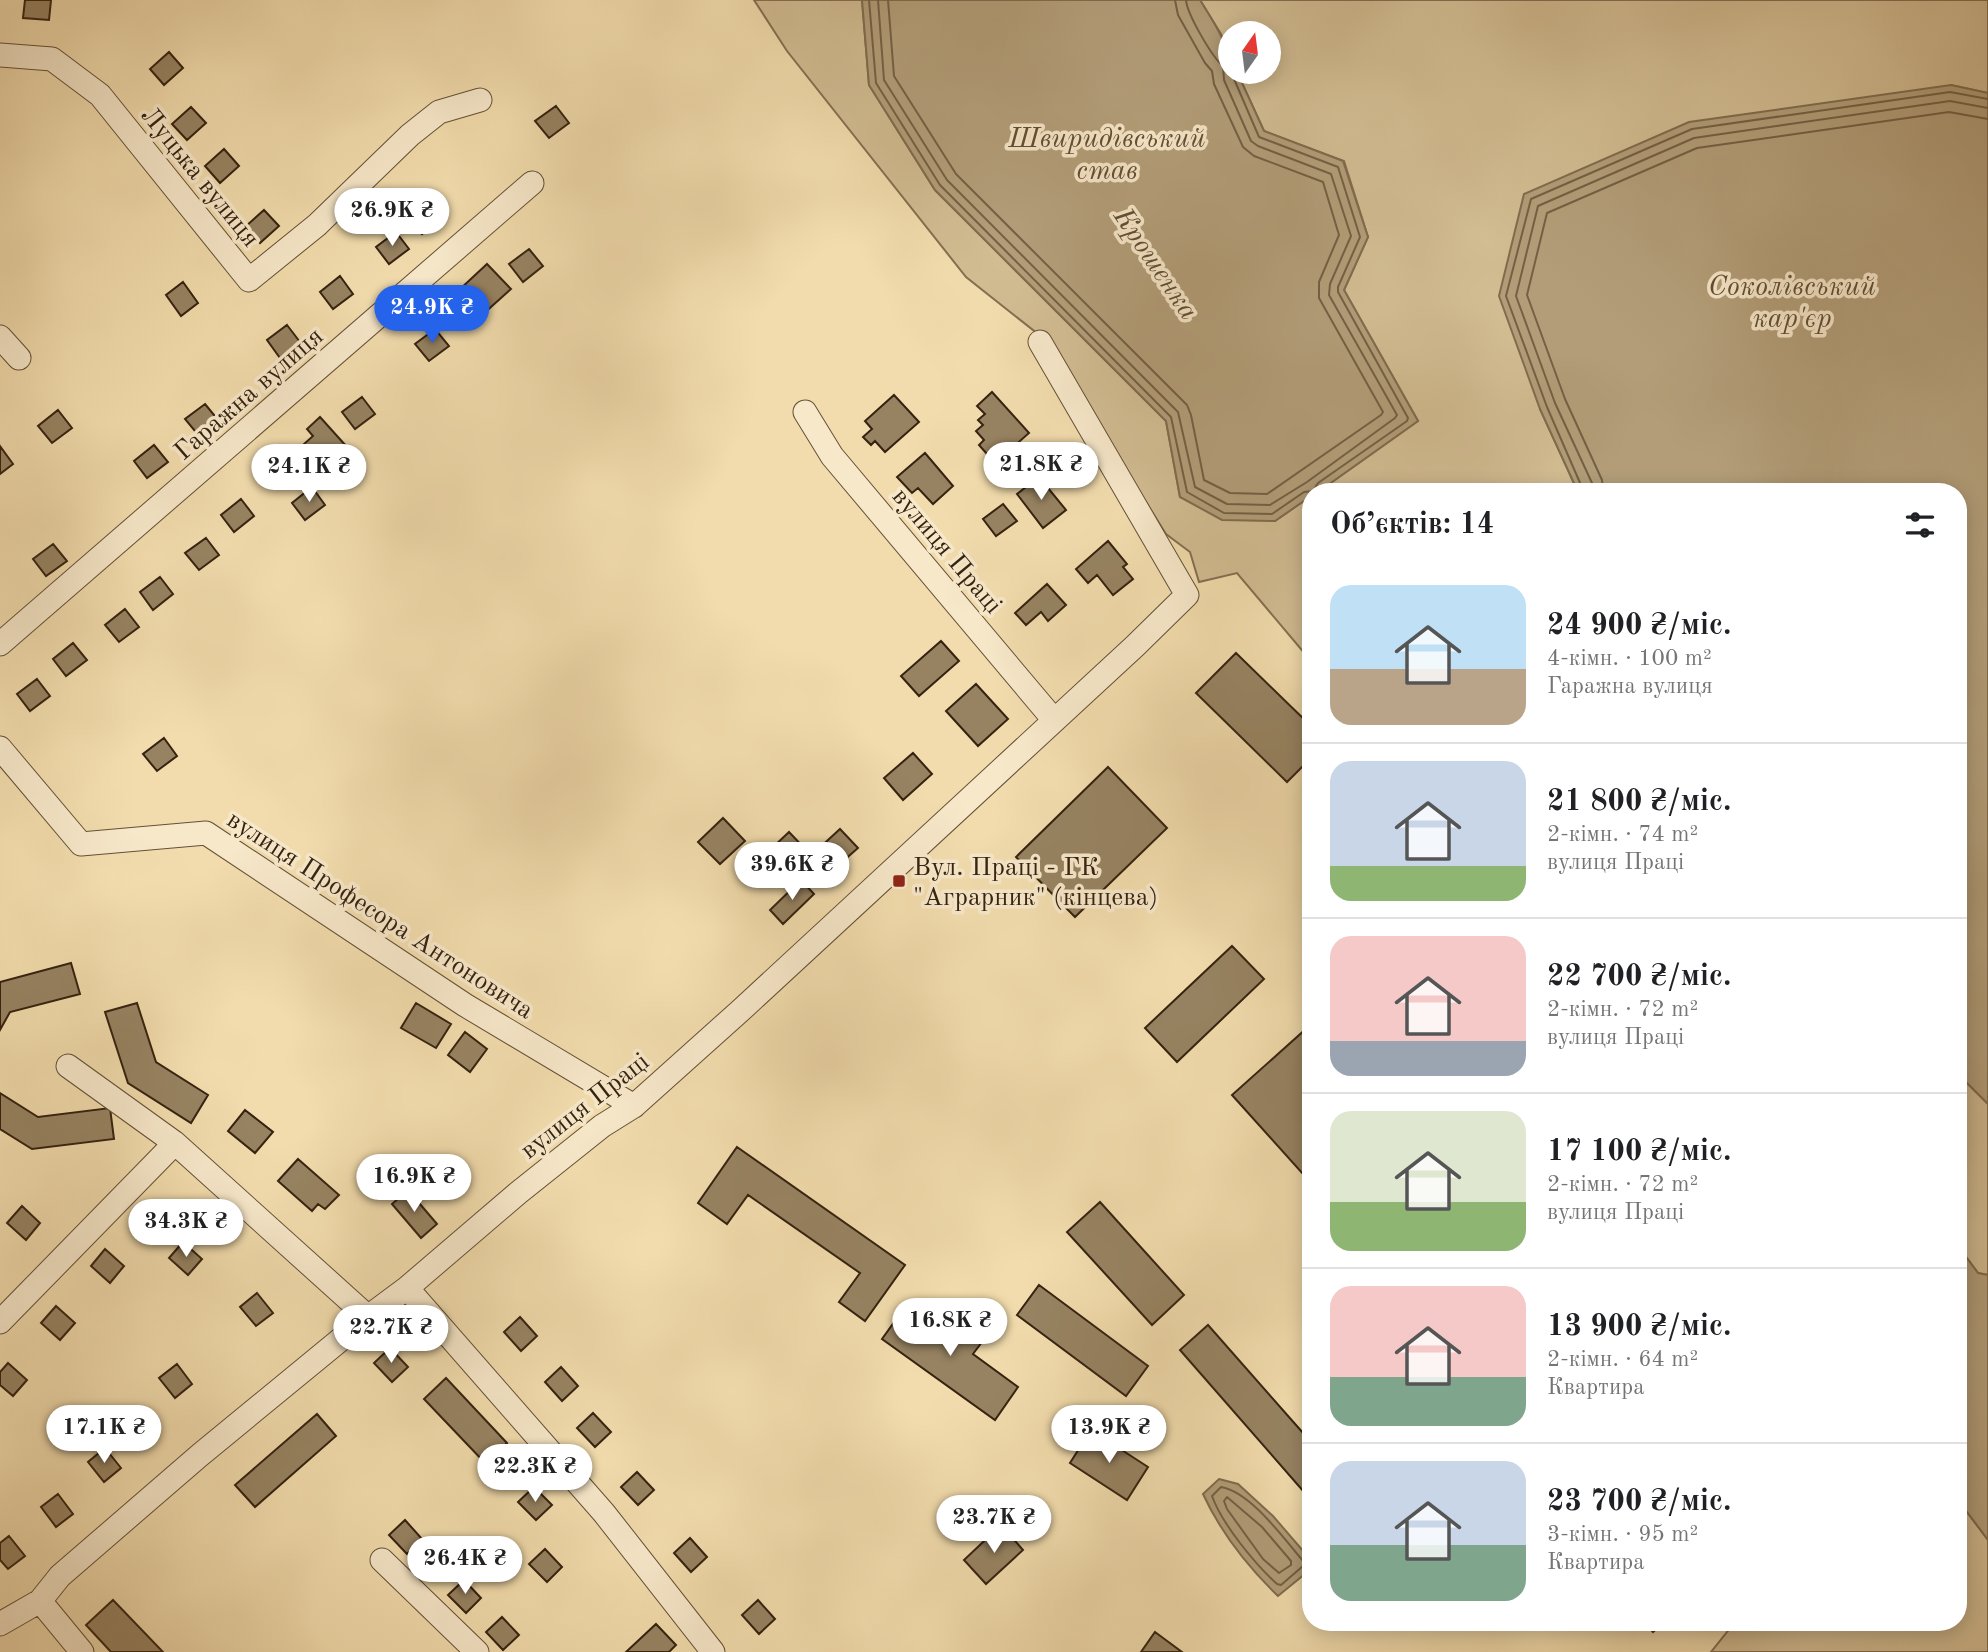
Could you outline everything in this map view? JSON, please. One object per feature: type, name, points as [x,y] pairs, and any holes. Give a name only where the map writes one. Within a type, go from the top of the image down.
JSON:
[{"type":"street","name":"Луцька вулиця","points":[[0,55],[52,59],[100,95],[249,280],[317,225],[410,135],[439,113],[480,100]]},
{"type":"street","name":"Гаражна вулиця","points":[[0,644],[533,183]]},
{"type":"street","points":[[0,337],[19,358]]},
{"type":"street","name":"вулиця Праці","points":[[0,1624],[40,1601],[60,1576],[200,1455],[602,1126],[634,1106],[1135,646],[1187,595],[1040,342]]},
{"type":"street","name":"вулиця Праці","points":[[805,412],[832,456],[1054,720]]},
{"type":"street","name":"вулиця Професора Антоновича","points":[[0,748],[80,844],[206,833],[465,1005],[634,1106]]},
{"type":"street","points":[[68,1066],[175,1143],[368,1317]]},
{"type":"street","points":[[0,1322],[175,1143]]},
{"type":"street","points":[[407,1288],[604,1513],[713,1652]]},
{"type":"street","points":[[382,1560],[477,1652]]},
{"type":"street","points":[[40,1601],[82,1652]]},
{"type":"shaded area","points":[[754,0],[862,0],[869,85],[935,190],[1166,421],[1180,497],[1275,521],[1302,502],[1302,650],[1237,573],[1199,582],[1190,552],[1166,534],[1043,338],[966,277],[787,51]]},
{"type":"shaded area","points":[[1200,0],[1988,0],[1988,93],[1951,85],[1540,409],[1574,483],[1331,483],[1418,421],[1344,290],[1368,237],[1344,161],[1264,131],[1242,84],[1281,84],[1281,21],[1218,21],[1218,29]]},
{"type":"shaded area","points":[[1967,1083],[1988,1104],[1988,1275],[1978,1273],[1967,1258]]},
{"type":"shaded area","points":[[1967,1512],[1988,1540],[1988,1652],[1711,1652],[1728,1631],[1967,1631]]},
{"type":"water","name":"Швиридівський став","points":[[862,0],[1200,0],[1218,30],[1218,84],[1242,84],[1264,131],[1343,161],[1368,237],[1344,290],[1418,421],[1331,483],[1302,483],[1302,502],[1275,521],[1222,520],[1180,497],[1166,421],[935,190],[869,85]]},
{"type":"water","name":"Соколівський кар'єр","points":[[1951,85],[1988,93],[1988,1104],[1967,1083],[1967,483],[1574,483],[1540,409],[1499,296],[1524,194],[1689,122]]},
{"type":"water","points":[[1967,1258],[1978,1273],[1988,1275],[1988,1540],[1967,1512]]},
{"type":"water","points":[[1219,1479],[1238,1484],[1273,1516],[1302,1550],[1302,1576],[1278,1596],[1236,1549],[1203,1494]]},
{"type":"building","points":[[25,0],[51,0],[49,20],[23,18]]},
{"type":"building","points":[[169,52],[183,68],[164,85],[150,69]]},
{"type":"building","points":[[556,106],[569,123],[549,138],[535,121]]},
{"type":"building","points":[[191,107],[206,123],[187,140],[172,124]]},
{"type":"building","points":[[224,149],[239,166],[220,183],[205,166]]},
{"type":"building","points":[[428,201],[442,218],[422,234],[408,216]]},
{"type":"building","points":[[264,210],[279,226],[260,243],[245,227]]},
{"type":"building","points":[[396,232],[409,249],[389,264],[376,247]]},
{"type":"building","points":[[529,249],[543,266],[523,282],[509,264]]},
{"type":"building","points":[[487,264],[511,289],[482,315],[459,290]]},
{"type":"building","points":[[340,276],[353,294],[333,309],[320,292]]},
{"type":"building","points":[[183,282],[198,303],[181,316],[166,295]]},
{"type":"building","points":[[287,325],[300,342],[280,358],[267,340]]},
{"type":"building","points":[[435,329],[449,346],[429,361],[415,344]]},
{"type":"building","points":[[992,392],[1029,433],[995,463],[979,445],[984,440],[976,431],[983,425],[978,420],[985,414],[977,406]]},
{"type":"building","points":[[894,395],[919,422],[885,452],[875,441],[871,445],[863,437],[872,429],[865,421]]},
{"type":"building","points":[[362,397],[375,414],[355,429],[342,412]]},
{"type":"building","points":[[205,404],[219,421],[199,436],[185,419]]},
{"type":"building","points":[[58,410],[72,428],[52,443],[38,426]]},
{"type":"building","points":[[320,417],[347,447],[325,467],[304,444],[313,436],[307,429]]},
{"type":"building","points":[[154,445],[168,462],[147,478],[134,461]]},
{"type":"building","points":[[0,446],[13,464],[0,474]]},
{"type":"building","points":[[925,453],[953,486],[933,504],[918,488],[912,493],[897,477]]},
{"type":"building","points":[[1039,477],[1066,510],[1043,528],[1017,494]]},
{"type":"building","points":[[312,487],[325,505],[305,520],[292,503]]},
{"type":"building","points":[[241,499],[254,516],[234,532],[221,515]]},
{"type":"building","points":[[1003,504],[1017,521],[996,536],[983,519]]},
{"type":"building","points":[[206,538],[219,555],[199,570],[185,553]]},
{"type":"building","points":[[1108,541],[1127,564],[1123,567],[1133,579],[1113,595],[1097,575],[1088,583],[1076,569]]},
{"type":"building","points":[[53,544],[67,561],[46,576],[33,559]]},
{"type":"building","points":[[160,577],[173,594],[153,610],[140,592]]},
{"type":"building","points":[[1047,584],[1066,605],[1048,621],[1041,612],[1026,625],[1015,613]]},
{"type":"building","points":[[125,609],[139,627],[119,642],[105,625]]},
{"type":"building","points":[[941,641],[959,661],[919,696],[901,676]]},
{"type":"building","points":[[73,643],[87,660],[66,676],[53,659]]},
{"type":"building","points":[[1236,653],[1302,717],[1302,767],[1287,782],[1196,693]]},
{"type":"building","points":[[37,679],[50,696],[30,711],[17,694]]},
{"type":"building","points":[[976,684],[1008,719],[978,746],[946,711]]},
{"type":"building","points":[[164,738],[177,756],[157,771],[143,754]]},
{"type":"building","points":[[913,753],[932,774],[903,800],[884,778]]},
{"type":"building","points":[[1108,767],[1167,828],[1075,917],[1016,857]]},
{"type":"building","points":[[723,818],[745,841],[720,864],[698,842]]},
{"type":"building","points":[[840,829],[858,848],[833,870],[816,851]]},
{"type":"building","points":[[789,832],[825,870],[807,886],[771,849]]},
{"type":"building","points":[[801,880],[814,894],[783,924],[770,910]]},
{"type":"building","points":[[1232,946],[1264,979],[1177,1062],[1145,1028]]},
{"type":"building","points":[[71,963],[80,994],[10,1012],[0,1030],[0,982]]},
{"type":"building","points":[[137,1003],[156,1062],[208,1095],[191,1123],[128,1083],[105,1012]]},
{"type":"building","points":[[416,1003],[451,1024],[436,1048],[401,1028]]},
{"type":"building","points":[[465,1032],[487,1049],[470,1072],[448,1055]]},
{"type":"building","points":[[1302,1032],[1302,1173],[1232,1095]]},
{"type":"building","points":[[0,1093],[38,1117],[110,1108],[114,1139],[32,1149],[0,1129]]},
{"type":"building","points":[[245,1110],[273,1132],[255,1153],[228,1131]]},
{"type":"building","points":[[737,1147],[905,1265],[865,1321],[839,1302],[860,1273],[748,1195],[727,1224],[698,1203]]},
{"type":"building","points":[[298,1159],[339,1195],[325,1209],[318,1204],[312,1211],[278,1181]]},
{"type":"building","points":[[408,1190],[437,1224],[421,1238],[392,1204]]},
{"type":"building","points":[[1100,1202],[1184,1295],[1152,1325],[1067,1232]]},
{"type":"building","points":[[22,1206],[40,1223],[26,1240],[7,1223]]},
{"type":"building","points":[[183,1242],[202,1259],[188,1275],[169,1258]]},
{"type":"building","points":[[105,1249],[124,1266],[110,1283],[91,1266]]},
{"type":"building","points":[[1039,1285],[1148,1366],[1126,1396],[1017,1315]]},
{"type":"building","points":[[257,1293],[273,1313],[256,1326],[240,1307]]},
{"type":"building","points":[[929,1304],[982,1342],[973,1354],[1018,1387],[995,1420],[882,1339],[905,1307],[919,1317]]},
{"type":"building","points":[[56,1306],[75,1323],[60,1340],[41,1323]]},
{"type":"building","points":[[520,1317],[537,1336],[521,1351],[504,1332]]},
{"type":"building","points":[[1208,1325],[1302,1432],[1302,1490],[1180,1350]]},
{"type":"building","points":[[390,1348],[408,1367],[392,1382],[374,1363]]},
{"type":"building","points":[[8,1363],[27,1380],[13,1396],[0,1385],[0,1372]]},
{"type":"building","points":[[177,1364],[192,1384],[175,1398],[159,1378]]},
{"type":"building","points":[[561,1367],[578,1386],[562,1401],[545,1382]]},
{"type":"building","points":[[446,1378],[507,1443],[486,1464],[424,1399]]},
{"type":"building","points":[[137,1410],[153,1430],[136,1444],[120,1424]]},
{"type":"building","points":[[593,1413],[611,1432],[595,1447],[577,1428]]},
{"type":"building","points":[[317,1414],[336,1436],[255,1507],[235,1485]]},
{"type":"building","points":[[1091,1430],[1148,1467],[1127,1500],[1070,1463]]},
{"type":"building","points":[[105,1448],[121,1468],[104,1482],[88,1462]]},
{"type":"building","points":[[637,1472],[654,1490],[638,1505],[621,1487]]},
{"type":"building","points":[[534,1487],[552,1505],[536,1520],[518,1502]]},
{"type":"building","points":[[58,1494],[73,1514],[56,1527],[41,1507]]},
{"type":"building","points":[[405,1520],[422,1539],[407,1554],[389,1535]]},
{"type":"building","points":[[1001,1525],[1023,1550],[986,1584],[964,1560]]},
{"type":"building","points":[[9,1536],[25,1556],[8,1569],[0,1560],[0,1543]]},
{"type":"building","points":[[690,1538],[707,1557],[691,1572],[674,1553]]},
{"type":"building","points":[[545,1549],[562,1567],[547,1582],[529,1564]]},
{"type":"building","points":[[464,1580],[481,1598],[466,1613],[448,1595]]},
{"type":"building","points":[[113,1600],[163,1652],[111,1652],[86,1625]]},
{"type":"building","points":[[758,1600],[775,1619],[759,1634],[742,1615]]},
{"type":"building","points":[[502,1617],[519,1635],[503,1650],[486,1632]]},
{"type":"building","points":[[656,1624],[676,1645],[669,1652],[626,1652]]},
{"type":"building","points":[[1155,1632],[1182,1652],[1141,1652]]},
{"type":"place","name":"Вул. Праці - ГК \"Аграрник\" (кінцева)","points":[[899,881]]},
{"type":"water label","name":"Крошенка","points":[[1157,263]]}]
